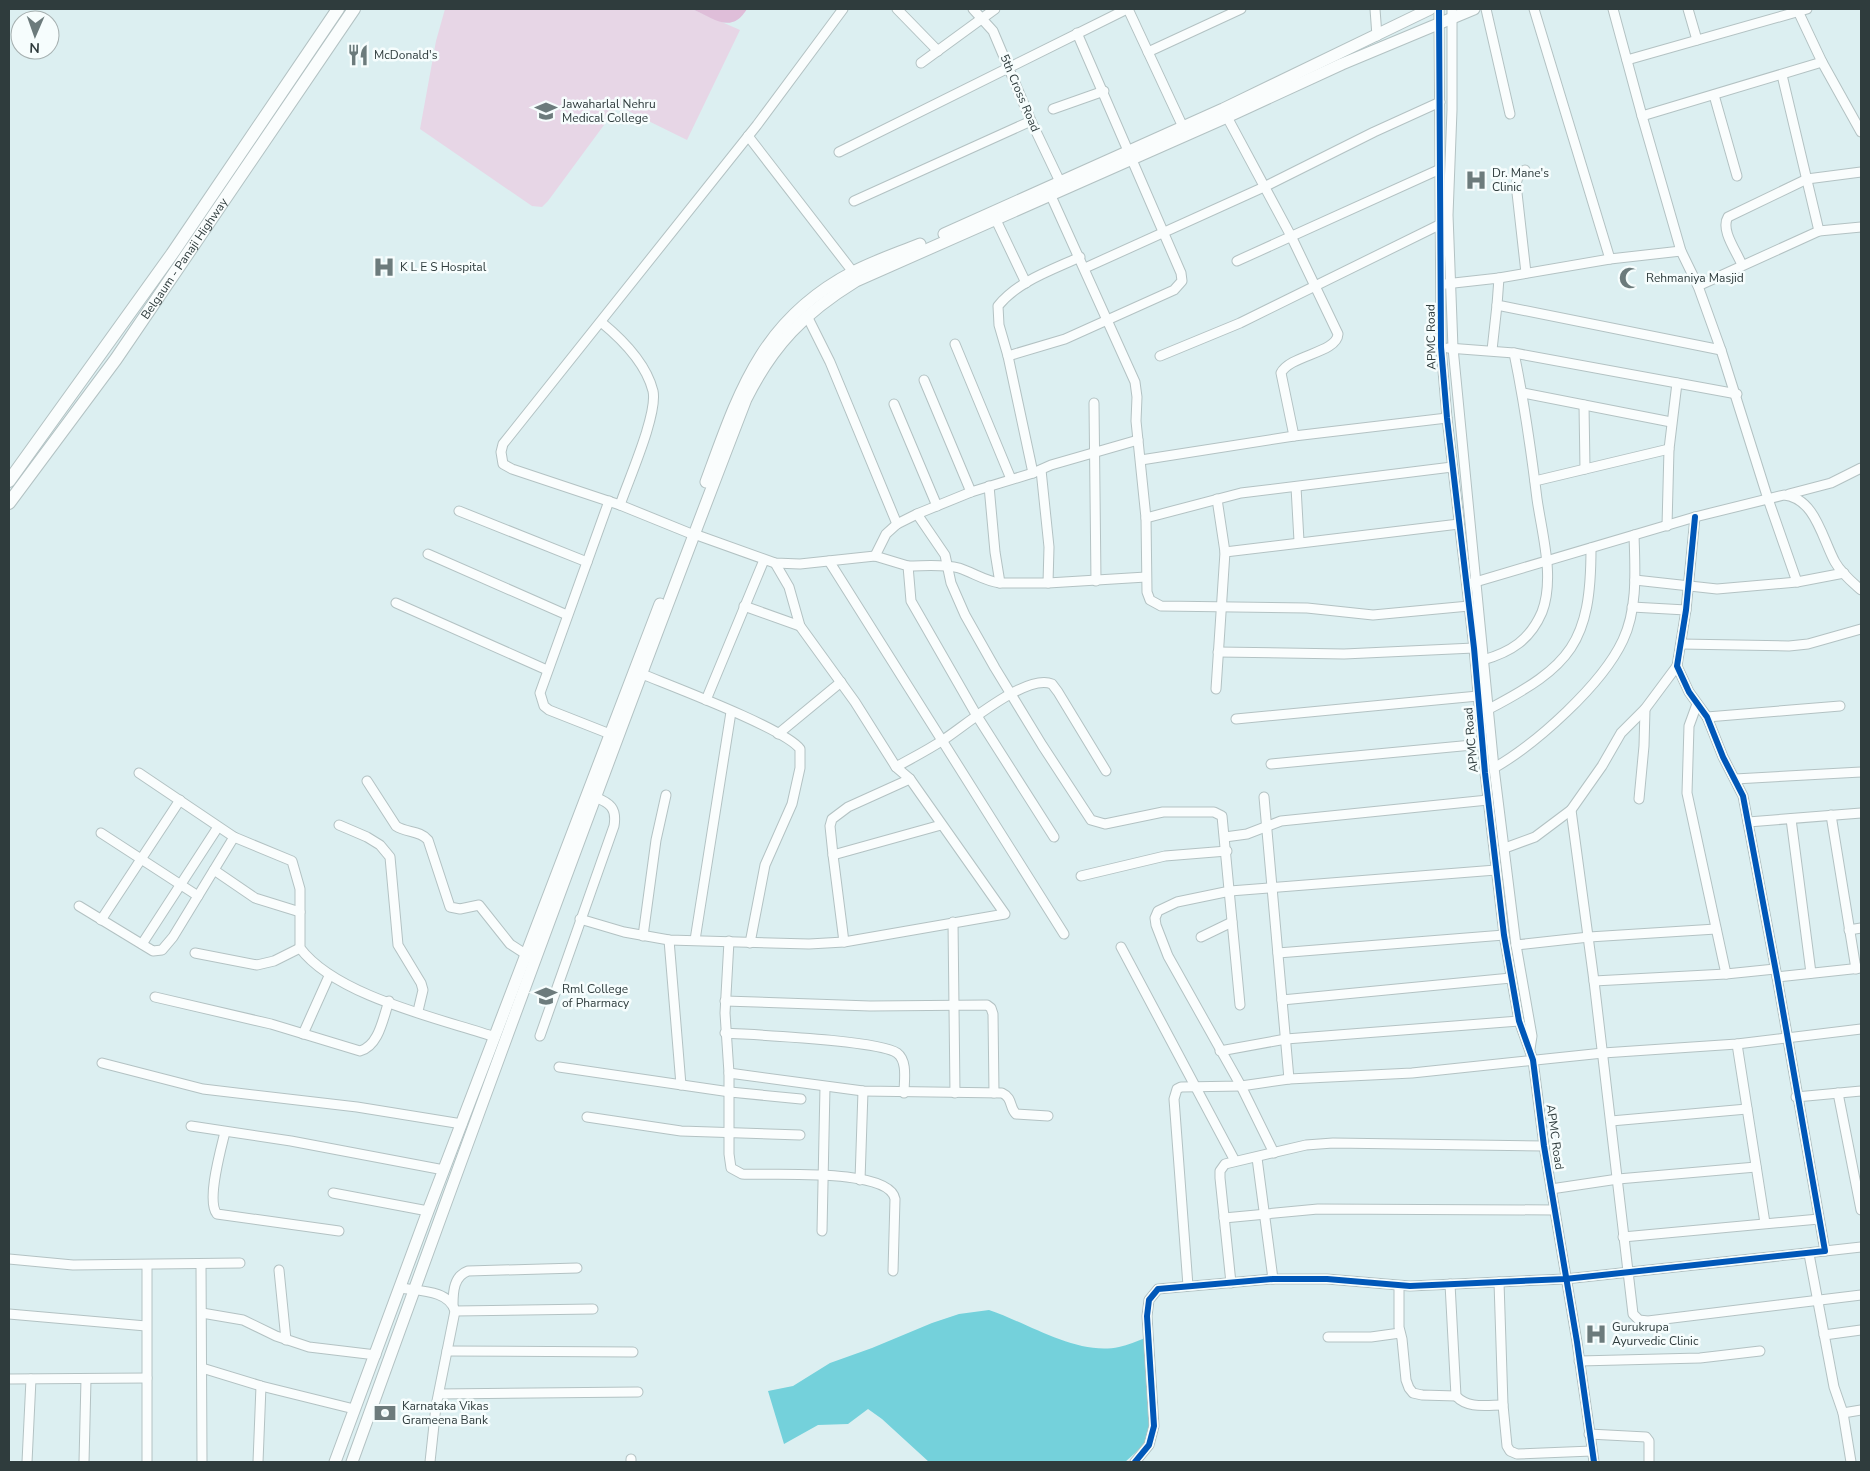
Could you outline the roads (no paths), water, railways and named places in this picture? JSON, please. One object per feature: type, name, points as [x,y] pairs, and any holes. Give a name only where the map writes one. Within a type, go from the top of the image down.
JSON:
[{"type":"highway","name":"Belgaum - Panaji Highway","points":[[9,481],[150,285],[338,9]]},
{"type":"highway","name":"Belgaum - Panaji Highway","points":[[9,503],[116,359],[354,9]]},
{"type":"main road","points":[[352,1462],[441,1215],[642,674],[692,534],[737,397],[756,362],[776,334],[802,307],[854,272],[1062,186],[1130,155],[1183,127],[1430,9]]},
{"type":"main road","points":[[1130,155],[1227,118],[1342,64],[1439,23],[1451,14],[1474,9]]},
{"type":"main road","points":[[335,1462],[428,1211],[610,734],[754,382],[766,361],[794,328],[826,299],[856,281],[1051,196],[1062,186]]},
{"type":"street","points":[[843,9],[748,136],[504,444],[501,452],[503,464],[512,469],[609,501],[692,534],[775,563],[800,564],[875,556],[908,566],[948,566],[961,569],[986,581],[1000,583],[1048,583],[1146,577]]},
{"type":"street","points":[[897,9],[938,50]]},
{"type":"street","points":[[973,9],[984,18]]},
{"type":"street","points":[[921,63],[995,9]]},
{"type":"street","points":[[839,152],[1076,33],[1128,9],[1183,127]]},
{"type":"street","points":[[1148,52],[1241,9]]},
{"type":"street","points":[[1375,9],[1376,36]]},
{"type":"street","name":"APMC Road","points":[[1439,9],[1439,226],[1453,348],[1471,583],[1469,606],[1488,800],[1504,935],[1518,1021],[1533,1060],[1544,1146],[1594,1462]]},
{"type":"street","points":[[1486,9],[1510,114]]},
{"type":"street","points":[[1534,9],[1610,259]]},
{"type":"street","points":[[1613,9],[1682,251],[1698,286],[1721,350],[1768,500],[1797,582]]},
{"type":"street","points":[[1688,9],[1697,40]]},
{"type":"street","points":[[1627,60],[1801,10],[1822,62],[1861,132]]},
{"type":"street","name":"APMC Road","points":[[1451,14],[1452,110],[1446,284],[1441,347],[1446,418],[1459,524],[1471,583],[1483,660],[1516,945],[1532,1036],[1530,1049]]},
{"type":"street","name":"5th Cross Road","points":[[984,18],[993,31],[1031,121],[1062,186]]},
{"type":"street","points":[[1008,356],[1065,339],[1180,286],[1182,281],[1181,273],[1104,92],[1076,33]]},
{"type":"street","points":[[1642,116],[1822,62]]},
{"type":"street","points":[[1782,75],[1819,231]]},
{"type":"street","points":[[1053,109],[1104,92]]},
{"type":"street","points":[[1714,94],[1737,176]]},
{"type":"street","points":[[1085,268],[1264,187],[1374,132],[1440,102]]},
{"type":"street","points":[[1227,118],[1291,236],[1337,329],[1338,338],[1334,343],[1288,364],[1281,373],[1294,436]]},
{"type":"street","points":[[854,201],[1031,121]]},
{"type":"street","points":[[748,136],[854,272]]},
{"type":"street","points":[[1237,261],[1438,170]]},
{"type":"street","points":[[1525,170],[1518,177],[1516,184],[1526,273]]},
{"type":"street","points":[[1742,265],[1726,231],[1726,220],[1733,214],[1807,179],[1861,172]]},
{"type":"street","points":[[1051,196],[1109,320],[1135,382],[1138,440],[1146,518],[1147,592],[1154,604],[1161,606],[1222,605],[1307,608],[1373,615],[1469,606]]},
{"type":"street","points":[[996,220],[1026,283]]},
{"type":"street","points":[[1160,356],[1240,323],[1439,226]]},
{"type":"street","points":[[1698,286],[1819,231],[1861,227]]},
{"type":"street","points":[[1446,284],[1499,278],[1610,259],[1682,251]]},
{"type":"street","points":[[1048,583],[1049,547],[1037,472],[999,325],[998,306],[1009,294],[1026,283],[1080,257]]},
{"type":"street","points":[[1492,350],[1499,278]]},
{"type":"street","points":[[1497,305],[1721,350]]},
{"type":"street","points":[[807,316],[830,362],[897,524]]},
{"type":"street","points":[[600,322],[617,335],[632,351],[653,392],[649,423],[620,505]]},
{"type":"street","points":[[955,344],[1011,480]]},
{"type":"street","points":[[1441,347],[1514,353],[1736,394]]},
{"type":"street","points":[[1483,660],[1515,648],[1529,634],[1545,600],[1546,562],[1522,393],[1514,353]]},
{"type":"street","points":[[924,380],[971,492]]},
{"type":"street","points":[[1666,526],[1671,422],[1677,383]]},
{"type":"street","points":[[1522,393],[1671,422]]},
{"type":"street","points":[[1094,403],[1096,581]]},
{"type":"street","points":[[894,404],[936,506]]},
{"type":"street","points":[[1584,405],[1585,470]]},
{"type":"street","points":[[1141,460],[1294,436],[1446,418]]},
{"type":"street","points":[[875,556],[886,534],[897,524],[917,514],[971,492],[1037,472],[1051,465],[1138,440]]},
{"type":"street","points":[[1535,481],[1669,449]]},
{"type":"street","points":[[1146,518],[1241,493],[1296,488],[1452,467]]},
{"type":"street","points":[[1471,583],[1695,517],[1831,483],[1861,468]]},
{"type":"street","points":[[989,486],[1000,583]]},
{"type":"street","points":[[1296,488],[1299,542]]},
{"type":"street","points":[[1784,495],[1800,498],[1804,502],[1836,563],[1861,590]]},
{"type":"street","points":[[1216,689],[1225,552],[1217,499]]},
{"type":"street","points":[[609,501],[540,693],[544,706],[549,710],[610,734]]},
{"type":"street","points":[[459,511],[587,562]]},
{"type":"street","points":[[917,514],[945,555],[951,583],[966,615],[1042,745],[1095,822],[1110,824],[1154,813],[1214,812],[1222,816],[1227,851],[1240,1005]]},
{"type":"street","points":[[1505,848],[1535,837],[1571,810],[1602,766],[1621,733],[1645,710],[1677,666],[1686,610],[1695,517]]},
{"type":"street","points":[[1225,552],[1459,524]]},
{"type":"street","points":[[1494,768],[1516,755],[1573,704],[1598,676],[1622,640],[1632,607],[1635,580],[1634,535]]},
{"type":"street","points":[[1489,709],[1522,692],[1546,674],[1573,646],[1585,622],[1588,609],[1591,588],[1591,548]]},
{"type":"street","points":[[428,554],[567,615]]},
{"type":"street","points":[[706,700],[764,560]]},
{"type":"street","points":[[829,561],[901,672],[942,741],[991,814],[1064,934]]},
{"type":"street","points":[[580,919],[643,936],[669,940],[809,944],[844,942],[1005,914],[910,779],[896,767],[841,682],[800,626],[789,587],[775,563]]},
{"type":"street","points":[[908,566],[911,601],[977,716],[1054,837]]},
{"type":"street","points":[[1635,580],[1717,590],[1797,582],[1844,573]]},
{"type":"street","points":[[396,603],[547,670]]},
{"type":"street","points":[[744,606],[800,626]]},
{"type":"street","points":[[1632,607],[1686,610]]},
{"type":"street","points":[[1681,644],[1789,646],[1808,644],[1861,629]]},
{"type":"street","points":[[1218,652],[1344,654],[1474,648]]},
{"type":"street","points":[[1677,666],[1697,704],[1707,717],[1723,757],[1736,779],[1743,796],[1825,1252]]},
{"type":"street","points":[[642,674],[706,700],[778,734],[796,744],[800,749],[800,768],[787,818],[765,865],[750,942]]},
{"type":"street","points":[[778,734],[841,682]]},
{"type":"street","points":[[896,767],[942,741],[1012,694],[1035,683],[1047,682],[1052,684],[1106,771]]},
{"type":"street","points":[[1236,719],[1478,696]]},
{"type":"street","points":[[1697,704],[1689,726],[1687,793],[1726,974]]},
{"type":"street","points":[[1707,717],[1840,706]]},
{"type":"street","points":[[1639,799],[1645,710]]},
{"type":"street","points":[[695,940],[731,712]]},
{"type":"street","points":[[1272,764],[1483,744]]},
{"type":"street","points":[[1736,779],[1861,772]]},
{"type":"street","points":[[139,773],[234,838],[292,861],[300,889],[300,948],[308,959],[330,976],[389,1002],[495,1037]]},
{"type":"street","points":[[844,942],[830,826],[832,819],[838,813],[910,779]]},
{"type":"street","points":[[367,781],[396,826],[402,830],[424,835],[428,840],[450,907],[460,909],[479,905],[510,944],[527,955]]},
{"type":"street","points":[[643,936],[656,840],[666,795]]},
{"type":"street","points":[[540,1036],[615,819],[615,813],[609,802],[595,797]]},
{"type":"street","points":[[1264,798],[1268,826],[1289,1079]]},
{"type":"street","points":[[101,920],[140,858],[180,800]]},
{"type":"street","points":[[1225,837],[1247,834],[1281,821],[1488,800]]},
{"type":"street","points":[[1571,810],[1603,1053],[1632,1312],[1636,1318],[1643,1321],[1861,1295]]},
{"type":"street","points":[[1748,822],[1861,813]]},
{"type":"street","points":[[1594,981],[1726,974],[1811,973],[1859,968],[1850,930],[1831,815]]},
{"type":"street","points":[[1791,819],[1811,973]]},
{"type":"street","points":[[833,855],[942,825]]},
{"type":"street","points":[[340,826],[368,837],[390,857],[398,945],[421,983],[423,990],[418,1011]]},
{"type":"street","points":[[142,944],[218,827]]},
{"type":"street","points":[[101,833],[198,896]]},
{"type":"street","points":[[79,906],[153,951],[162,950],[174,937],[234,838]]},
{"type":"street","points":[[1081,876],[1165,856],[1227,851]]},
{"type":"street","points":[[214,870],[255,898],[300,912]]},
{"type":"street","points":[[1274,1153],[1241,1086],[1168,956],[1155,918],[1162,907],[1230,891],[1496,870]]},
{"type":"street","points":[[952,922],[955,1093]]},
{"type":"street","points":[[1201,937],[1232,922]]},
{"type":"street","points":[[1850,930],[1861,928]]},
{"type":"street","points":[[1516,945],[1716,929]]},
{"type":"street","points":[[1278,952],[1504,935]]},
{"type":"street","points":[[669,940],[681,1085]]},
{"type":"street","points":[[729,941],[725,1033],[730,1073],[730,1163],[736,1172],[751,1175],[823,1175],[860,1180],[888,1188],[894,1194],[893,1271]]},
{"type":"street","points":[[195,953],[257,965],[274,961],[300,948]]},
{"type":"street","points":[[1121,948],[1234,1161]]},
{"type":"street","points":[[303,1034],[330,976]]},
{"type":"street","points":[[1282,1000],[1511,978]]},
{"type":"street","points":[[155,997],[237,1016],[360,1051],[367,1049],[377,1036],[389,1002]]},
{"type":"street","points":[[725,1001],[851,1005],[987,1005],[991,1008],[994,1024],[994,1093]]},
{"type":"street","points":[[1220,1051],[1286,1039],[1518,1021]]},
{"type":"street","points":[[1188,1286],[1174,1099],[1177,1089],[1195,1086],[1241,1086],[1289,1079],[1412,1073],[1603,1053],[1737,1044],[1861,1029]]},
{"type":"street","points":[[725,1033],[837,1042],[896,1052],[904,1064],[904,1093]]},
{"type":"street","points":[[1737,1044],[1765,1223]]},
{"type":"street","points":[[102,1063],[203,1088],[357,1107],[462,1124]]},
{"type":"street","points":[[559,1067],[730,1092],[800,1099]]},
{"type":"street","points":[[730,1073],[863,1091],[994,1093],[1007,1096],[1016,1114],[1048,1116]]},
{"type":"street","points":[[822,1231],[825,1086]]},
{"type":"street","points":[[860,1180],[863,1091]]},
{"type":"street","points":[[1796,1097],[1861,1091]]},
{"type":"street","points":[[1838,1093],[1858,1170],[1861,1210]]},
{"type":"street","points":[[1611,1122],[1747,1109]]},
{"type":"street","points":[[587,1117],[681,1131],[800,1135]]},
{"type":"street","points":[[191,1126],[292,1141],[444,1170]]},
{"type":"street","points":[[225,1132],[212,1198],[213,1210],[217,1214],[339,1231]]},
{"type":"street","points":[[1231,1283],[1220,1171],[1225,1164],[1306,1145],[1333,1143],[1544,1146]]},
{"type":"street","points":[[1257,1158],[1266,1213],[1273,1279]]},
{"type":"street","points":[[1551,1189],[1618,1179],[1756,1167]]},
{"type":"street","points":[[333,1193],[428,1211]]},
{"type":"street","points":[[1224,1218],[1318,1209],[1554,1210]]},
{"type":"street","points":[[1623,1238],[1819,1219]]},
{"type":"street","points":[[1135,1462],[1150,1444],[1154,1426],[1148,1322],[1149,1300],[1158,1289],[1273,1279],[1327,1278],[1399,1286],[1499,1282],[1628,1272],[1861,1247]]},
{"type":"street","points":[[1809,1254],[1834,1387],[1843,1413],[1852,1462]]},
{"type":"street","points":[[9,1259],[73,1265],[240,1263]]},
{"type":"street","points":[[202,1264],[202,1462]]},
{"type":"street","points":[[147,1265],[147,1462]]},
{"type":"street","points":[[430,1462],[439,1394],[454,1308],[454,1288],[458,1278],[468,1271],[577,1268]]},
{"type":"street","points":[[279,1270],[286,1340]]},
{"type":"street","points":[[1499,1282],[1503,1405],[1507,1446],[1510,1451],[1526,1458],[1592,1451]]},
{"type":"street","points":[[1450,1284],[1456,1396],[1462,1402],[1468,1404],[1503,1405]]},
{"type":"street","points":[[1399,1286],[1400,1333],[1406,1380],[1409,1388],[1413,1392],[1422,1395],[1456,1396]]},
{"type":"street","points":[[401,1288],[438,1294],[454,1308],[593,1309]]},
{"type":"street","points":[[202,1313],[243,1320],[286,1340],[331,1351],[376,1355]]},
{"type":"street","points":[[9,1314],[146,1326]]},
{"type":"street","points":[[1824,1335],[1861,1330]]},
{"type":"street","points":[[1328,1337],[1371,1337],[1400,1333]]},
{"type":"street","points":[[447,1351],[633,1352]]},
{"type":"street","points":[[1579,1361],[1700,1358],[1760,1351]]},
{"type":"street","points":[[202,1368],[261,1386],[354,1409]]},
{"type":"street","points":[[9,1379],[147,1378]]},
{"type":"street","points":[[27,1462],[31,1379]]},
{"type":"street","points":[[84,1462],[86,1379]]},
{"type":"street","points":[[258,1462],[261,1386]]},
{"type":"street","points":[[439,1394],[638,1392]]},
{"type":"street","points":[[1843,1413],[1861,1410]]},
{"type":"street","points":[[1589,1434],[1646,1437],[1649,1441],[1649,1462]]},
{"type":"water","points":[[989,1310],[1053,1337],[1086,1347],[1103,1349],[1119,1347],[1145,1338],[1154,1426],[1142,1447],[1125,1462],[929,1462],[882,1419],[868,1409],[848,1424],[818,1425],[784,1444],[768,1391],[793,1386],[830,1363],[932,1323],[959,1314]]},
{"type":"place","name":"McDonald's","points":[[358,55]]},
{"type":"place","name":"Jawaharlal Nehru Medical College","points":[[546,111]]},
{"type":"place","name":"Dr. Mane's Clinic","points":[[1476,180]]},
{"type":"place","name":"K L E S Hospital","points":[[384,267]]},
{"type":"place","name":"Rehmaniya Masjid","points":[[1630,278]]},
{"type":"place","name":"Rml College of Pharmacy","points":[[546,996]]},
{"type":"place","name":"Gurukrupa Ayurvedic Clinic","points":[[1596,1334]]},
{"type":"place","name":"Karnataka Vikas Grameena Bank","points":[[385,1413]]}]
